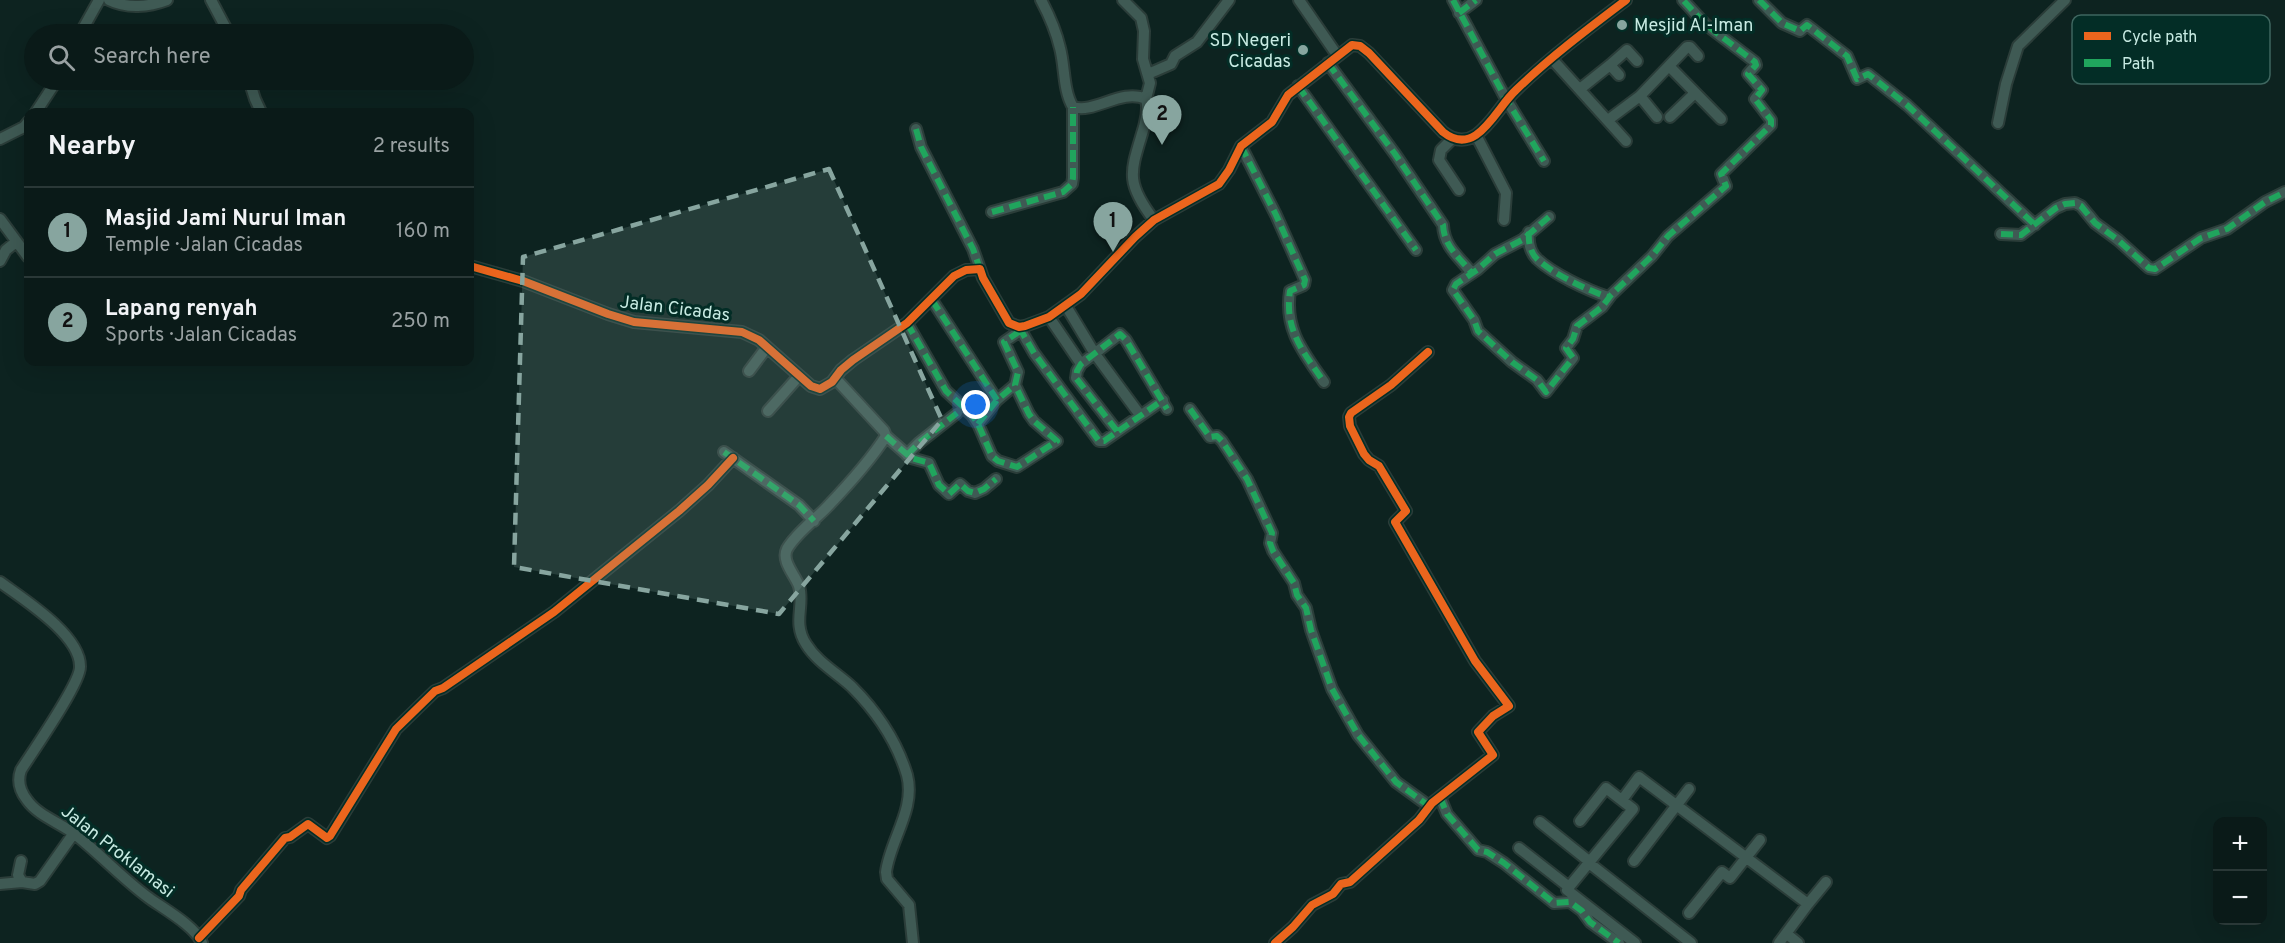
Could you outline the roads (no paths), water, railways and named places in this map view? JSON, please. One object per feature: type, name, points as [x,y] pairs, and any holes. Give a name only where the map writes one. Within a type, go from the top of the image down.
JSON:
[{"type":"street","points":[[86,24],[99,0]]},
{"type":"street","points":[[110,0],[126,5],[151,7],[167,0]]},
{"type":"street","points":[[211,0],[224,24]]},
{"type":"street","points":[[992,212],[1063,192],[1068,189],[1073,178],[1073,107],[1069,99],[1060,47],[1041,0]]},
{"type":"street","points":[[1123,0],[1141,18],[1144,31],[1143,59],[1148,74],[1149,89],[1146,99],[1148,111],[1132,163],[1132,177],[1141,204],[1154,220]]},
{"type":"street","points":[[1148,74],[1171,64],[1175,56],[1197,42],[1229,0]]},
{"type":"street","points":[[1299,0],[1337,55]]},
{"type":"street","points":[[1453,0],[1506,99],[1544,161]]},
{"type":"street","points":[[1459,13],[1476,0]]},
{"type":"street","points":[[978,424],[997,400],[1015,385],[1018,372],[1004,342],[1020,329],[1049,317],[1066,306],[1154,220],[1219,184],[1230,170],[1240,146],[1272,122],[1288,95],[1352,45],[1360,46],[1369,53],[1452,139],[1460,140],[1476,135],[1506,99],[1626,0]]},
{"type":"street","points":[[1549,217],[1522,240],[1495,254],[1471,272],[1456,284],[1454,290],[1475,327],[1512,362],[1537,380],[1545,392],[1549,390],[1573,358],[1566,348],[1573,339],[1577,326],[1602,307],[1608,297],[1652,255],[1668,236],[1726,186],[1721,174],[1772,123],[1756,101],[1756,97],[1762,90],[1748,74],[1756,65],[1755,62],[1705,24],[1683,0]]},
{"type":"street","points":[[1759,0],[1782,23],[1800,31],[1806,25],[1809,26],[1845,54],[1857,79],[1868,74],[1907,105],[2035,225]]},
{"type":"street","points":[[1998,123],[2006,84],[2018,46],[2065,0]]},
{"type":"street","points":[[1608,120],[1640,96],[1689,46],[1698,56]]},
{"type":"street","points":[[1580,89],[1627,50],[1637,61]]},
{"type":"street","points":[[1552,59],[1626,141]]},
{"type":"street","points":[[1328,63],[1395,154],[1443,225],[1443,237],[1471,272]]},
{"type":"street","points":[[1610,65],[1619,75]]},
{"type":"street","points":[[1669,66],[1721,119]]},
{"type":"street","points":[[1298,86],[1416,250]]},
{"type":"street","points":[[39,108],[50,90]]},
{"type":"street","points":[[252,90],[259,108]]},
{"type":"street","points":[[1670,117],[1695,93]]},
{"type":"street","points":[[1073,107],[1077,109],[1111,99],[1135,96],[1146,99]]},
{"type":"street","points":[[1640,96],[1657,117]]},
{"type":"street","points":[[0,139],[24,127]]},
{"type":"street","points":[[916,129],[921,147],[973,249],[1002,314],[1020,329],[1101,442],[1117,431],[1140,415],[1165,405],[1122,334],[1081,364],[1076,378],[1079,385],[1104,412],[1117,431]]},
{"type":"street","points":[[1476,135],[1506,194],[1504,220]]},
{"type":"street","points":[[1452,139],[1441,150],[1439,160],[1459,190]]},
{"type":"street","points":[[1240,146],[1276,215],[1305,280],[1304,285],[1289,293],[1288,308],[1301,351],[1324,382]]},
{"type":"street","points":[[2001,234],[2021,235],[2056,208],[2075,203],[2081,206],[2095,223],[2153,269],[2201,238],[2227,229],[2265,202],[2285,192]]},
{"type":"street","points":[[0,219],[24,252]]},
{"type":"street","points":[[1529,232],[1528,241],[1535,258],[1567,279],[1608,297]]},
{"type":"street","points":[[0,261],[6,250],[16,242]]},
{"type":"street","name":"Jalan Cicadas","points":[[474,267],[523,281],[634,322],[742,332],[752,335],[815,388],[824,387],[835,378]]},
{"type":"street","points":[[980,269],[966,270],[954,276],[907,323],[853,360],[835,378],[907,455],[929,463],[939,485],[949,494],[960,484],[975,494],[996,479]]},
{"type":"street","points":[[932,300],[997,400]]},
{"type":"street","points":[[1066,306],[1095,354],[1140,415]]},
{"type":"street","points":[[1049,317],[1081,364]]},
{"type":"street","points":[[907,323],[946,391],[972,415],[978,424],[992,456],[1011,466],[1020,466],[1056,442],[1056,439],[1034,421],[1015,385]]},
{"type":"street","points":[[749,371],[767,347]]},
{"type":"street","points":[[1275,943],[1293,927],[1312,904],[1333,894],[1341,884],[1350,882],[1419,820],[1429,806],[1493,755],[1478,732],[1509,705],[1475,660],[1396,524],[1397,519],[1406,511],[1379,466],[1367,458],[1349,421],[1351,413],[1391,385],[1428,352]]},
{"type":"street","points":[[768,411],[799,376]]},
{"type":"street","points":[[1190,409],[1210,437],[1217,436],[1222,441],[1247,479],[1272,533],[1270,543],[1273,551],[1294,583],[1297,595],[1306,609],[1311,630],[1332,688],[1358,735],[1396,782],[1429,806]]},
{"type":"street","points":[[907,455],[957,414]]},
{"type":"street","points":[[886,435],[876,451],[788,548],[786,554],[800,591],[798,622],[806,645],[823,663],[853,688],[881,722],[897,747],[908,778],[908,800],[886,872],[887,879],[909,905],[913,943]]},
{"type":"street","points":[[201,940],[285,838],[308,824],[329,837],[398,727],[435,691],[443,688],[546,619],[624,554],[635,549],[708,485],[728,455],[799,505],[814,521]]},
{"type":"street","name":"Jalan Proklamasi","points":[[0,582],[64,633],[80,658],[80,673],[75,684],[19,775],[20,786],[28,802],[33,808],[74,833],[147,897],[176,917],[201,940]]},
{"type":"street","points":[[1622,800],[1639,777],[1808,904]]},
{"type":"street","points":[[1569,888],[1633,809],[1606,788],[1580,821]]},
{"type":"street","points":[[1634,861],[1689,789]]},
{"type":"street","points":[[1440,797],[1447,814],[1478,850],[1487,852],[1504,863],[1554,903],[1570,902],[1582,911],[1590,922],[1619,943]]},
{"type":"street","points":[[1540,822],[1691,943]]},
{"type":"street","points":[[0,884],[22,882],[35,884],[40,881],[74,833]]},
{"type":"street","points":[[1689,912],[1722,872],[1730,878],[1760,840]]},
{"type":"street","points":[[1519,848],[1569,888],[1567,890],[1635,943]]},
{"type":"street","points":[[21,861],[18,875],[22,882]]},
{"type":"street","points":[[1779,943],[1826,882]]},
{"type":"street","points":[[1787,934],[1798,943]]},
{"type":"place","name":"Mesjid Al-Iman","points":[[1622,25]]},
{"type":"place","name":"SD Negeri Cicadas","points":[[1303,50]]},
{"type":"place","name":"Lapang renyah","points":[[1162,145]]},
{"type":"place","name":"Masjid Jami Nurul Iman","points":[[1113,252]]}]
